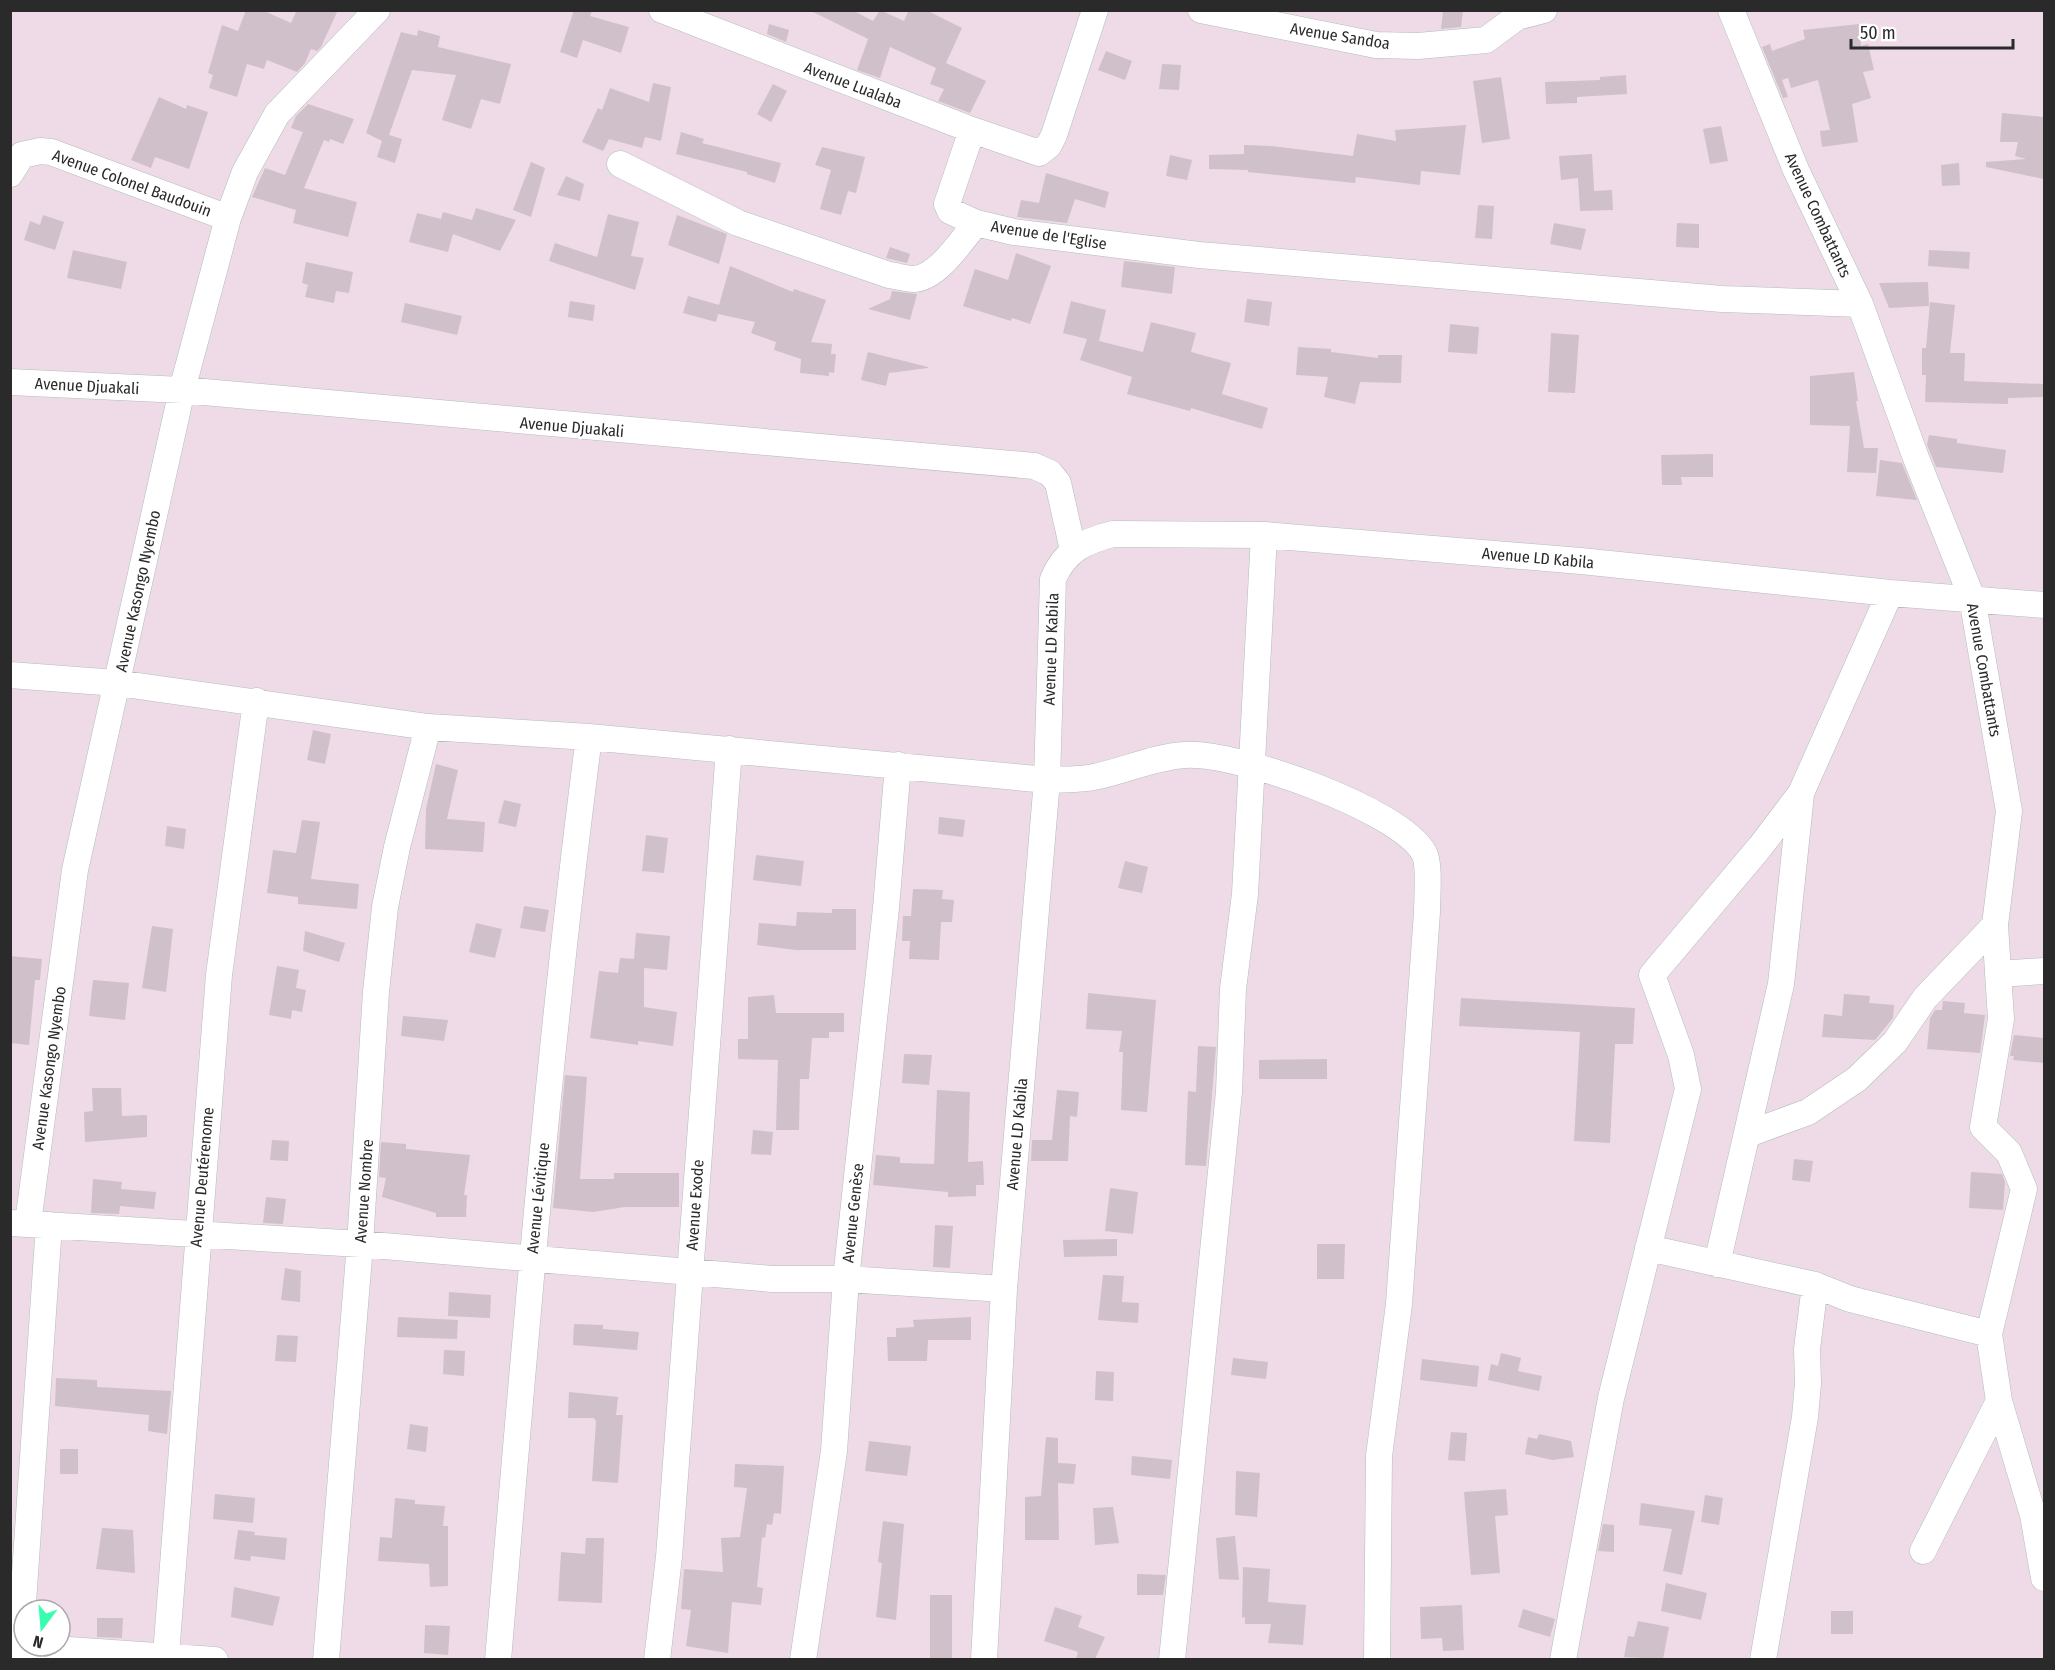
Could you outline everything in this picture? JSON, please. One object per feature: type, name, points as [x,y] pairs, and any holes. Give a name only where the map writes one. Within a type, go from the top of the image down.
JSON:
[{"type":"street","name":"Avenue Kasongo Nyembo","points":[[17,1598],[29,1223],[75,870],[182,390],[228,218],[245,172],[277,114],[377,10]]},
{"type":"street","name":"Avenue Lualaba","points":[[662,10],[972,130],[1040,153],[1045,150],[1054,135],[1095,10]]},
{"type":"street","name":"Avenue Sandoa","points":[[1201,10],[1376,45],[1418,46],[1486,40],[1517,17],[1544,10]]},
{"type":"street","name":"Avenue Combattants","points":[[1731,10],[1796,170],[1860,304],[1916,458],[1972,598],[2009,811],[1995,925],[2001,1019],[1983,1127],[2009,1154],[2024,1189],[1989,1334]]},
{"type":"street","name":"Avenue de l'Eglise","points":[[972,130],[947,204],[950,211],[976,223],[1014,232],[1199,255],[1722,299],[1860,304]]},
{"type":"street","name":"Avenue Colonel Baudouin","points":[[10,174],[22,155],[40,151],[51,152],[228,218]]},
{"type":"street","points":[[620,164],[738,223],[890,275],[906,278],[915,279],[930,274],[954,251],[976,223]]},
{"type":"street","name":"Avenue Djuakali","points":[[10,382],[182,390],[1034,466],[1050,473],[1058,483],[1073,550]]},
{"type":"street","name":"Avenue LD Kabila","points":[[984,1659],[1004,1289],[1047,780],[1053,579],[1060,563],[1073,550],[1090,540],[1113,534],[1264,534],[1581,561],[1890,594],[1972,598],[2044,605]]},
{"type":"street","points":[[1172,1659],[1229,1092],[1233,989],[1245,894],[1251,765],[1260,652],[1264,534]]},
{"type":"street","points":[[1563,1659],[1611,1398],[1688,1089],[1681,1055],[1652,975],[1760,848],[1801,794],[1890,594]]},
{"type":"street","points":[[10,675],[117,683],[256,701],[429,728],[589,737],[1047,780],[1088,778],[1187,754],[1251,765],[1344,797],[1379,815],[1417,844],[1426,855],[1428,912],[1399,1304],[1379,1456],[1377,1659]]},
{"type":"street","name":"Avenue Deutérenome","points":[[166,1655],[219,975],[256,701]]},
{"type":"street","name":"Avenue Nombre","points":[[326,1659],[360,1244],[376,992],[385,907],[397,847],[429,728]]},
{"type":"street","name":"Avenue Lévitique","points":[[498,1659],[532,1257],[562,955],[589,737]]},
{"type":"street","name":"Avenue Exode","points":[[657,1659],[669,1557],[729,749]]},
{"type":"street","name":"Avenue Genèse","points":[[803,1659],[834,1451],[846,1279],[886,908],[898,765]]},
{"type":"street","points":[[1718,1264],[1781,984],[1801,794]]},
{"type":"street","points":[[1748,1134],[1808,1112],[1857,1080],[1895,1042],[1925,998],[1995,925]]},
{"type":"street","points":[[1998,974],[2044,970]]},
{"type":"street","points":[[29,1223],[532,1257],[690,1274],[772,1280],[846,1279],[1004,1289]]},
{"type":"street","points":[[1648,1248],[1815,1286],[1850,1299],[1989,1334],[1999,1401],[2033,1515],[2044,1578]]},
{"type":"street","points":[[1763,1659],[1805,1417],[1808,1383],[1807,1349],[1815,1286]]},
{"type":"street","points":[[1923,1551],[1999,1401]]},
{"type":"street","points":[[72,1655],[166,1655],[215,1659]]},
{"type":"building","points":[[246,10],[262,10],[291,23],[297,10],[338,10],[321,47],[317,51],[311,49],[305,63],[297,72],[267,60],[264,69],[247,64],[237,97],[209,88],[213,75],[208,73],[222,25],[238,31]]},
{"type":"building","points":[[574,10],[592,10],[590,16],[629,27],[621,53],[583,40],[577,58],[560,52]]},
{"type":"building","points":[[809,10],[852,10],[873,21],[880,10],[904,21],[909,10],[926,10],[962,28],[946,63],[986,81],[970,113],[938,101],[944,89],[930,84],[936,68],[890,47],[880,78],[857,70],[868,39]]},
{"type":"building","points":[[1443,10],[1463,10],[1461,27],[1441,29]]},
{"type":"building","points":[[769,24],[789,30],[786,42],[767,34]]},
{"type":"building","points":[[1859,24],[1861,46],[1868,44],[1874,70],[1863,72],[1871,98],[1852,104],[1858,142],[1822,147],[1820,131],[1830,130],[1818,80],[1791,88],[1788,78],[1782,80],[1788,97],[1783,98],[1762,47],[1770,44],[1772,51],[1805,39],[1803,30]]},
{"type":"building","points":[[418,30],[440,36],[438,47],[511,64],[500,104],[481,99],[471,129],[442,120],[456,75],[412,70],[389,135],[402,139],[395,163],[377,157],[382,141],[366,133],[401,32],[417,36]]},
{"type":"building","points":[[1106,51],[1132,61],[1125,80],[1098,70]]},
{"type":"building","points":[[1162,64],[1181,65],[1179,90],[1159,89]]},
{"type":"building","points":[[1626,75],[1627,94],[1577,97],[1577,103],[1546,104],[1545,82],[1600,80],[1600,77]]},
{"type":"building","points":[[1501,77],[1510,139],[1482,143],[1473,81]]},
{"type":"building","points":[[653,83],[671,87],[661,141],[645,137],[642,148],[609,139],[603,151],[582,142],[598,108],[602,110],[610,88],[649,102]]},
{"type":"building","points":[[773,84],[787,91],[771,122],[757,114]]},
{"type":"building","points":[[159,97],[186,109],[187,105],[208,112],[189,169],[155,157],[151,168],[131,160]]},
{"type":"building","points":[[308,104],[354,119],[343,144],[330,139],[329,142],[324,140],[304,188],[357,202],[348,237],[293,223],[296,210],[252,197],[265,168],[285,175],[303,132],[291,128],[296,116]]},
{"type":"building","points":[[2002,113],[2044,117],[2044,179],[1986,167],[1986,162],[2026,159],[2015,156],[2018,142],[2000,142]]},
{"type":"building","points":[[1466,125],[1460,175],[1421,171],[1420,185],[1356,177],[1355,183],[1248,172],[1248,170],[1209,169],[1209,155],[1244,154],[1244,145],[1353,156],[1357,134],[1396,141],[1395,130]]},
{"type":"building","points":[[1721,126],[1728,161],[1710,164],[1703,129]]},
{"type":"building","points":[[681,132],[704,139],[702,143],[781,163],[775,183],[747,174],[747,172],[676,154]]},
{"type":"building","points":[[822,147],[865,157],[856,193],[848,191],[841,215],[820,209],[831,170],[815,165]]},
{"type":"building","points":[[1592,154],[1594,191],[1612,190],[1613,210],[1580,211],[1578,178],[1561,180],[1559,156]]},
{"type":"building","points":[[1170,155],[1192,160],[1187,180],[1166,176]]},
{"type":"building","points":[[531,162],[545,168],[531,217],[513,210]]},
{"type":"building","points":[[1959,163],[1960,185],[1942,186],[1941,165]]},
{"type":"building","points":[[1046,173],[1109,192],[1105,208],[1075,199],[1067,223],[1017,217],[1021,200],[1039,203]]},
{"type":"building","points":[[566,176],[584,184],[580,201],[557,195]]},
{"type":"building","points":[[1478,205],[1494,206],[1492,239],[1475,238]]},
{"type":"building","points":[[476,208],[516,220],[500,251],[453,234],[448,252],[409,242],[417,213],[441,219],[443,212],[472,220]]},
{"type":"building","points":[[608,214],[639,222],[631,256],[644,258],[635,290],[549,261],[555,243],[597,257]]},
{"type":"building","points":[[43,215],[64,222],[55,250],[24,240],[30,221],[40,225]]},
{"type":"building","points":[[677,215],[727,234],[719,264],[668,245]]},
{"type":"building","points":[[1554,223],[1586,229],[1581,250],[1550,244]]},
{"type":"building","points":[[1677,223],[1699,224],[1699,248],[1676,247]]},
{"type":"building","points":[[890,247],[910,254],[907,263],[886,258]]},
{"type":"building","points":[[73,250],[127,262],[121,289],[67,278]]},
{"type":"building","points":[[1929,250],[1970,252],[1969,269],[1928,266]]},
{"type":"building","points":[[1016,253],[1051,266],[1030,324],[1012,318],[1011,321],[963,306],[975,269],[1008,280]]},
{"type":"building","points":[[1124,261],[1175,267],[1172,294],[1121,287]]},
{"type":"building","points":[[306,262],[353,272],[349,293],[336,291],[334,303],[305,297],[308,285],[302,283]]},
{"type":"building","points":[[730,266],[793,292],[794,289],[826,300],[811,342],[832,344],[831,354],[836,354],[834,373],[829,372],[829,376],[800,373],[801,359],[774,350],[776,342],[751,333],[755,322],[718,314],[716,322],[683,313],[688,296],[719,305]]},
{"type":"building","points":[[1928,282],[1929,306],[1889,308],[1879,283]]},
{"type":"building","points":[[892,291],[917,294],[910,320],[868,309],[890,299]]},
{"type":"building","points":[[1247,299],[1272,302],[1269,326],[1244,322]]},
{"type":"building","points":[[570,301],[595,305],[593,321],[568,317]]},
{"type":"building","points":[[1071,301],[1106,310],[1099,341],[1143,352],[1151,322],[1196,333],[1191,352],[1231,363],[1222,394],[1268,408],[1262,429],[1191,408],[1190,411],[1127,394],[1132,377],[1080,360],[1087,339],[1063,333]]},
{"type":"building","points":[[1930,302],[1955,305],[1950,353],[1965,353],[1964,381],[2044,384],[2044,397],[2008,398],[2008,404],[1925,402],[1926,375],[1922,375],[1922,348],[1926,348]]},
{"type":"building","points":[[405,303],[462,316],[457,335],[401,322]]},
{"type":"building","points":[[1450,324],[1479,327],[1477,354],[1448,352]]},
{"type":"building","points":[[1551,333],[1579,335],[1575,393],[1548,392]]},
{"type":"building","points":[[1298,347],[1331,349],[1331,352],[1378,358],[1378,355],[1402,355],[1401,383],[1360,382],[1355,404],[1324,397],[1328,377],[1296,375]]},
{"type":"building","points":[[868,352],[928,368],[889,373],[886,386],[861,380]]},
{"type":"building","points":[[1854,372],[1858,401],[1856,401],[1864,448],[1878,448],[1876,473],[1847,472],[1850,426],[1810,425],[1810,376]]},
{"type":"building","points":[[1929,435],[1957,439],[1957,443],[2006,450],[2003,473],[1936,467],[1927,445]]},
{"type":"building","points":[[1713,454],[1713,477],[1681,477],[1682,485],[1662,485],[1661,455]]},
{"type":"building","points":[[1880,460],[1902,463],[1917,500],[1876,496]]},
{"type":"building","points":[[313,730],[331,734],[325,764],[307,760]]},
{"type":"building","points":[[436,764],[458,770],[447,819],[485,822],[483,852],[425,849],[426,809]]},
{"type":"building","points":[[504,800],[521,804],[516,827],[498,823]]},
{"type":"building","points":[[939,817],[965,820],[963,837],[938,834]]},
{"type":"building","points":[[302,820],[320,822],[311,879],[359,884],[357,909],[298,904],[298,897],[267,893],[273,850],[296,853]]},
{"type":"building","points":[[167,826],[186,829],[184,849],[165,846]]},
{"type":"building","points":[[646,835],[668,838],[664,873],[642,871]]},
{"type":"building","points":[[756,855],[804,861],[801,886],[753,880]]},
{"type":"building","points":[[1125,861],[1148,867],[1142,893],[1118,888]]},
{"type":"building","points":[[913,889],[943,890],[942,899],[954,900],[952,922],[941,922],[939,960],[909,959],[910,941],[902,941],[903,916],[911,916]]},
{"type":"building","points":[[524,906],[549,910],[545,932],[520,928]]},
{"type":"building","points":[[832,909],[856,909],[856,950],[796,950],[757,945],[759,923],[796,926],[797,912],[832,913]]},
{"type":"building","points":[[476,923],[502,929],[495,958],[469,952]]},
{"type":"building","points":[[152,926],[173,929],[166,992],[142,988]]},
{"type":"building","points":[[305,931],[345,943],[339,962],[303,951]]},
{"type":"building","points":[[636,933],[670,936],[667,970],[644,968],[644,1007],[677,1012],[673,1046],[638,1041],[638,1045],[590,1038],[599,971],[618,973],[620,958],[634,959]]},
{"type":"building","points":[[10,956],[42,959],[40,980],[35,980],[29,1045],[10,1043]]},
{"type":"building","points":[[277,966],[299,970],[296,988],[306,990],[302,1012],[292,1010],[291,1019],[269,1015]]},
{"type":"building","points":[[93,980],[129,983],[125,1020],[89,1016]]},
{"type":"building","points":[[1088,993],[1156,1000],[1147,1112],[1121,1110],[1123,1052],[1119,1052],[1122,1031],[1086,1029]]},
{"type":"building","points":[[1844,994],[1870,996],[1869,1003],[1894,1005],[1893,1018],[1875,1040],[1822,1037],[1824,1014],[1842,1016]]},
{"type":"building","points":[[774,995],[776,1013],[844,1013],[844,1032],[829,1032],[829,1038],[812,1038],[809,1079],[800,1079],[799,1130],[776,1130],[778,1060],[738,1059],[738,1039],[748,1039],[748,997]]},
{"type":"building","points":[[1461,998],[1635,1008],[1633,1044],[1615,1044],[1610,1143],[1574,1141],[1580,1032],[1459,1026]]},
{"type":"building","points":[[1943,1001],[1965,1003],[1964,1013],[1985,1015],[1980,1053],[1927,1049],[1930,1018],[1935,1010],[1942,1010]]},
{"type":"building","points":[[403,1016],[448,1020],[444,1041],[401,1036]]},
{"type":"building","points":[[2014,1035],[2044,1038],[2044,1063],[2013,1060],[2014,1056],[2010,1056]]},
{"type":"building","points":[[1198,1046],[1216,1047],[1206,1166],[1185,1165],[1188,1091],[1196,1092]]},
{"type":"building","points":[[904,1054],[932,1055],[929,1085],[902,1083]]},
{"type":"building","points":[[1327,1059],[1327,1079],[1259,1079],[1259,1060]]},
{"type":"building","points":[[565,1075],[587,1077],[580,1179],[614,1179],[614,1173],[679,1173],[679,1207],[625,1207],[593,1212],[553,1208]]},
{"type":"building","points":[[92,1088],[121,1088],[122,1116],[147,1115],[147,1137],[85,1142],[84,1112],[93,1111]]},
{"type":"building","points":[[937,1090],[970,1092],[968,1162],[983,1161],[984,1185],[976,1185],[976,1196],[948,1197],[948,1192],[873,1185],[876,1155],[900,1157],[900,1163],[934,1164]]},
{"type":"building","points":[[1057,1090],[1079,1092],[1077,1117],[1070,1116],[1068,1161],[1031,1161],[1032,1140],[1052,1140]]},
{"type":"building","points":[[753,1130],[773,1132],[771,1155],[751,1154]]},
{"type":"building","points":[[272,1140],[289,1141],[288,1161],[270,1160]]},
{"type":"building","points":[[381,1142],[406,1144],[406,1149],[470,1155],[464,1195],[467,1195],[466,1217],[436,1217],[436,1213],[382,1197],[386,1178],[379,1177]]},
{"type":"building","points":[[1794,1159],[1813,1161],[1810,1182],[1792,1180]]},
{"type":"building","points":[[1971,1172],[2002,1174],[2005,1182],[2003,1210],[1969,1208]]},
{"type":"building","points":[[93,1179],[122,1182],[121,1189],[156,1192],[154,1209],[120,1206],[119,1214],[91,1213]]},
{"type":"building","points":[[1110,1188],[1138,1192],[1133,1234],[1105,1231]]},
{"type":"building","points":[[266,1197],[286,1199],[283,1224],[263,1223]]},
{"type":"building","points":[[935,1225],[953,1226],[950,1268],[933,1267]]},
{"type":"building","points":[[1117,1239],[1117,1256],[1064,1257],[1063,1240]]},
{"type":"building","points":[[1317,1244],[1345,1244],[1344,1279],[1317,1279]]},
{"type":"building","points":[[285,1268],[301,1271],[300,1302],[281,1300]]},
{"type":"building","points":[[1103,1275],[1124,1276],[1122,1302],[1139,1303],[1138,1323],[1098,1320]]},
{"type":"building","points":[[449,1292],[491,1295],[490,1318],[448,1316]]},
{"type":"building","points":[[398,1317],[458,1320],[457,1339],[397,1337]]},
{"type":"building","points":[[971,1317],[971,1340],[928,1340],[927,1361],[888,1361],[887,1337],[896,1337],[896,1328],[914,1327],[913,1320]]},
{"type":"building","points":[[574,1324],[603,1325],[603,1329],[639,1332],[637,1350],[573,1345]]},
{"type":"building","points":[[277,1335],[298,1336],[296,1362],[275,1361]]},
{"type":"building","points":[[444,1350],[465,1351],[464,1376],[443,1374]]},
{"type":"building","points":[[1501,1353],[1521,1358],[1518,1371],[1542,1376],[1539,1391],[1488,1380],[1491,1364],[1498,1366]]},
{"type":"building","points":[[1233,1358],[1268,1362],[1266,1379],[1231,1375]]},
{"type":"building","points":[[1422,1359],[1479,1366],[1477,1387],[1420,1380]]},
{"type":"building","points":[[1096,1371],[1114,1372],[1113,1401],[1095,1400]]},
{"type":"building","points":[[56,1378],[97,1380],[97,1387],[171,1391],[167,1434],[148,1431],[149,1415],[55,1406]]},
{"type":"building","points":[[569,1392],[618,1397],[616,1415],[623,1415],[618,1483],[592,1481],[596,1421],[594,1418],[568,1418]]},
{"type":"building","points":[[410,1424],[428,1427],[426,1452],[407,1449]]},
{"type":"building","points":[[1451,1432],[1467,1433],[1465,1461],[1448,1460]]},
{"type":"building","points":[[1539,1434],[1571,1441],[1574,1457],[1552,1460],[1525,1454],[1528,1437],[1537,1439]]},
{"type":"building","points":[[1046,1437],[1058,1438],[1058,1463],[1076,1464],[1074,1484],[1058,1483],[1059,1540],[1025,1540],[1025,1497],[1041,1496]]},
{"type":"building","points":[[869,1441],[911,1446],[907,1476],[865,1471]]},
{"type":"building","points":[[60,1449],[78,1449],[78,1474],[60,1474]]},
{"type":"building","points":[[1132,1456],[1172,1460],[1170,1479],[1131,1475]]},
{"type":"building","points":[[735,1464],[784,1466],[781,1514],[774,1513],[772,1525],[767,1524],[765,1538],[762,1537],[757,1587],[763,1588],[761,1605],[732,1602],[728,1653],[686,1646],[691,1610],[681,1609],[684,1569],[723,1572],[721,1538],[740,1537],[747,1488],[734,1487]]},
{"type":"building","points":[[1236,1471],[1260,1473],[1257,1517],[1235,1515]]},
{"type":"building","points":[[1506,1489],[1508,1515],[1495,1516],[1500,1573],[1471,1575],[1464,1492]]},
{"type":"building","points":[[215,1494],[255,1498],[253,1523],[213,1519]]},
{"type":"building","points":[[1705,1495],[1723,1498],[1719,1525],[1701,1522]]},
{"type":"building","points":[[395,1498],[415,1500],[415,1504],[445,1506],[443,1526],[448,1526],[448,1586],[430,1587],[429,1564],[378,1561],[380,1537],[392,1538]]},
{"type":"building","points":[[1641,1503],[1695,1511],[1682,1575],[1663,1571],[1672,1529],[1639,1525]]},
{"type":"building","points":[[1113,1507],[1119,1543],[1095,1545],[1093,1508]]},
{"type":"building","points":[[883,1521],[904,1524],[896,1620],[876,1617],[882,1563],[878,1562]]},
{"type":"building","points":[[1603,1524],[1614,1525],[1614,1552],[1598,1551]]},
{"type":"building","points":[[102,1528],[133,1530],[135,1573],[96,1569]]},
{"type":"building","points":[[238,1530],[255,1532],[254,1535],[287,1538],[285,1560],[251,1556],[250,1561],[234,1559]]},
{"type":"building","points":[[1235,1536],[1239,1580],[1219,1579],[1216,1538]]},
{"type":"building","points":[[586,1538],[604,1538],[602,1603],[558,1601],[561,1552],[585,1554]]},
{"type":"building","points":[[1243,1567],[1270,1569],[1268,1602],[1306,1605],[1303,1645],[1268,1643],[1271,1624],[1245,1624],[1245,1617],[1242,1618]]},
{"type":"building","points":[[1137,1574],[1166,1575],[1163,1595],[1137,1595]]},
{"type":"building","points":[[1666,1583],[1707,1593],[1701,1620],[1661,1611]]},
{"type":"building","points":[[234,1587],[280,1597],[273,1626],[231,1617]]},
{"type":"building","points":[[930,1595],[952,1595],[952,1659],[930,1659]]},
{"type":"building","points":[[1462,1605],[1464,1650],[1443,1651],[1442,1638],[1421,1639],[1420,1607]]},
{"type":"building","points":[[1055,1607],[1082,1616],[1078,1627],[1105,1637],[1095,1659],[1076,1659],[1078,1652],[1044,1641]]},
{"type":"building","points":[[1523,1609],[1555,1619],[1550,1637],[1518,1627]]},
{"type":"building","points":[[1831,1611],[1853,1611],[1853,1634],[1831,1634]]},
{"type":"building","points":[[97,1618],[123,1618],[122,1638],[97,1637]]},
{"type":"building","points":[[1638,1621],[1669,1627],[1663,1659],[1624,1657],[1628,1636],[1634,1637]]},
{"type":"building","points":[[425,1625],[450,1626],[448,1655],[424,1653]]}]
